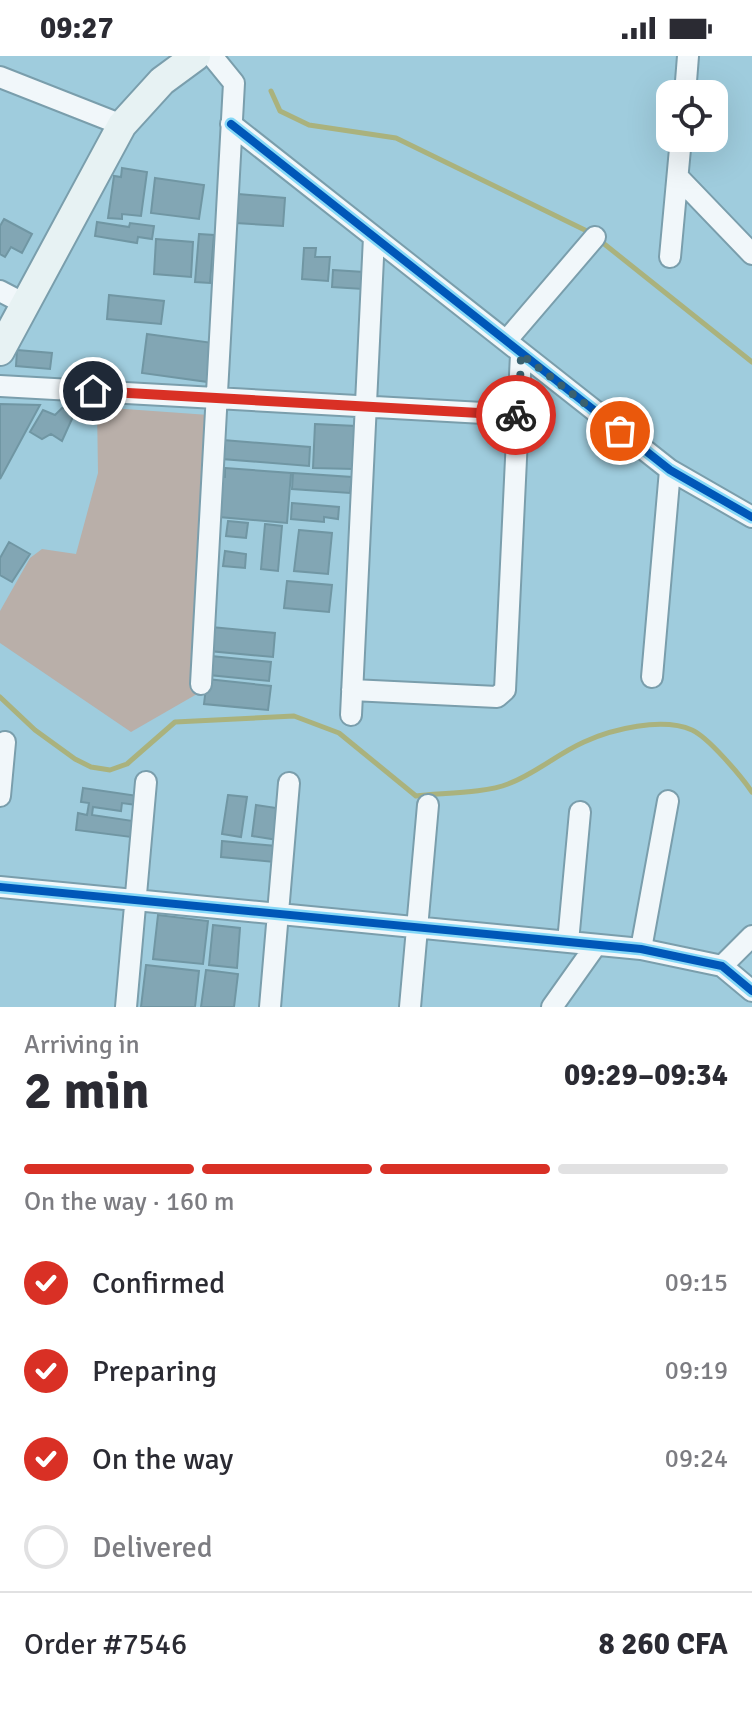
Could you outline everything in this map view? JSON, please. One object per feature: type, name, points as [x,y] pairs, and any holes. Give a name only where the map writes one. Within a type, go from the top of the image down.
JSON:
[{"type":"street","points":[[0,351],[12,298],[122,125],[162,81],[196,56]]},
{"type":"street","points":[[201,684],[234,83],[212,56]]},
{"type":"street","points":[[686,80],[688,56]]},
{"type":"street","points":[[3,85],[122,125]]},
{"type":"street","points":[[231,124],[670,470],[752,517]]},
{"type":"street","points":[[670,257],[680,152]]},
{"type":"street","points":[[678,177],[752,254]]},
{"type":"street","points":[[351,715],[374,237]]},
{"type":"street","points":[[352,690],[497,697],[505,690],[519,415],[514,347],[595,237]]},
{"type":"street","points":[[0,386],[519,415]]},
{"type":"street","points":[[652,677],[670,470]]},
{"type":"street","points":[[0,796],[5,742]]},
{"type":"street","points":[[126,1007],[146,782]]},
{"type":"street","points":[[270,1007],[289,783]]},
{"type":"street","points":[[641,949],[668,801]]},
{"type":"street","points":[[410,1007],[428,805]]},
{"type":"street","points":[[568,942],[580,812]]},
{"type":"street","points":[[0,887],[641,949],[722,966],[752,991]]},
{"type":"street","points":[[722,966],[752,936]]},
{"type":"street","points":[[552,1007],[596,945]]},
{"type":"shaded area","points":[[97,407],[209,415],[197,694],[131,732],[0,643],[0,611],[30,558],[42,549],[76,554],[98,473]]},
{"type":"building","points":[[122,168],[147,172],[141,216],[122,214],[122,219],[108,218],[114,176],[121,177]]},
{"type":"building","points":[[155,178],[204,185],[199,219],[151,213]]},
{"type":"building","points":[[238,194],[285,198],[283,226],[236,223]]},
{"type":"building","points":[[4,219],[32,234],[22,253],[11,247],[5,257],[0,254],[0,226]]},
{"type":"building","points":[[97,222],[129,227],[130,223],[154,226],[152,239],[138,237],[137,243],[95,236]]},
{"type":"building","points":[[199,234],[214,235],[210,283],[195,282]]},
{"type":"building","points":[[156,239],[193,242],[191,277],[154,274]]},
{"type":"building","points":[[304,248],[316,248],[315,257],[330,257],[328,281],[302,279]]},
{"type":"building","points":[[333,270],[364,272],[363,289],[332,287]]},
{"type":"building","points":[[109,295],[164,301],[161,324],[107,319]]},
{"type":"building","points":[[147,334],[213,343],[208,382],[142,373]]},
{"type":"building","points":[[17,350],[52,353],[50,369],[16,366]]},
{"type":"building","points":[[0,404],[40,405],[0,479]]},
{"type":"building","points":[[62,408],[76,410],[62,441],[51,434],[42,439],[30,432],[43,410],[55,415]]},
{"type":"building","points":[[315,424],[356,426],[354,469],[313,468]]},
{"type":"building","points":[[223,440],[310,447],[309,466],[222,459]]},
{"type":"building","points":[[225,468],[291,473],[287,523],[219,517],[219,477],[225,477]]},
{"type":"building","points":[[293,473],[352,477],[350,493],[292,489]]},
{"type":"building","points":[[292,503],[339,507],[338,519],[324,517],[324,522],[291,519]]},
{"type":"building","points":[[228,521],[248,523],[246,538],[226,536]]},
{"type":"building","points":[[265,524],[282,526],[278,571],[261,569]]},
{"type":"building","points":[[299,530],[332,533],[328,574],[294,571]]},
{"type":"building","points":[[9,542],[30,554],[12,582],[0,575],[0,558]]},
{"type":"building","points":[[225,551],[246,554],[245,568],[223,566]]},
{"type":"building","points":[[287,581],[332,585],[329,612],[284,608]]},
{"type":"building","points":[[211,627],[275,633],[273,657],[209,651]]},
{"type":"building","points":[[211,656],[271,662],[269,681],[209,675]]},
{"type":"building","points":[[207,679],[271,686],[268,710],[204,704]]},
{"type":"building","points":[[83,788],[138,796],[137,805],[122,803],[121,811],[93,807],[92,815],[133,821],[131,837],[76,830],[78,813],[87,815],[89,803],[81,802]]},
{"type":"building","points":[[228,795],[247,797],[241,837],[222,834]]},
{"type":"building","points":[[256,805],[283,809],[278,840],[252,836]]},
{"type":"building","points":[[222,841],[276,846],[274,862],[221,857]]},
{"type":"building","points":[[158,915],[208,921],[203,964],[153,959]]},
{"type":"building","points":[[213,925],[240,928],[237,968],[209,965]]},
{"type":"building","points":[[146,965],[199,971],[195,1007],[141,1007]]},
{"type":"building","points":[[206,970],[238,974],[234,1007],[201,1007]]},
{"type":"waterway","points":[[271,91],[280,111],[309,125],[396,138],[591,233]]},
{"type":"waterway","points":[[598,239],[752,362]]},
{"type":"waterway","points":[[0,697],[35,730],[75,759],[91,767],[110,770],[127,764],[175,722],[294,716],[339,733],[416,796],[508,784],[595,737],[637,726],[666,725],[692,730],[707,740],[752,792]]},
{"type":"cycle path","points":[[231,124],[670,470],[752,517]]},
{"type":"cycle path","points":[[0,887],[641,949],[722,966],[752,991]]},
{"type":"way so far","points":[[516,415],[519,415],[521,354],[620,431]]},
{"type":"route","points":[[93,391],[516,415]]}]
